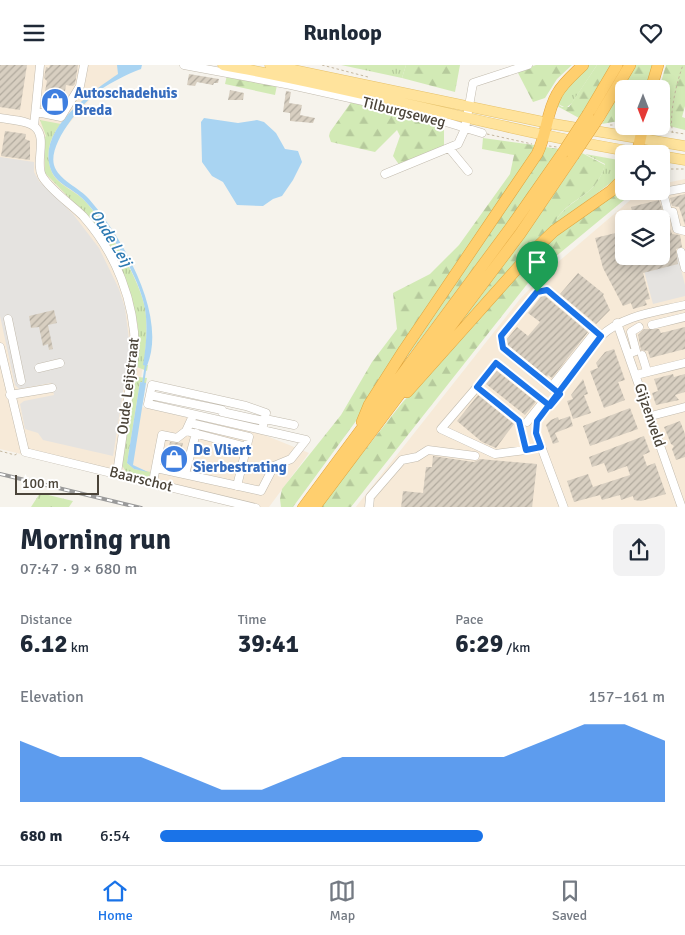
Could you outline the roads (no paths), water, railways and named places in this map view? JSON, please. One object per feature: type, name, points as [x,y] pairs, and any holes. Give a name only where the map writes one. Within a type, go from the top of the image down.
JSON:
[{"type":"highway","points":[[358,433],[368,405],[513,191],[543,141],[553,102],[559,90],[583,65]]},
{"type":"highway","points":[[593,115],[616,65]]},
{"type":"highway","points":[[303,507],[567,153],[630,65]]},
{"type":"highway","points":[[654,80],[658,65]]},
{"type":"highway","points":[[314,507],[520,234],[567,153]]},
{"type":"highway","points":[[382,416],[415,386],[530,254],[554,231],[615,187]]},
{"type":"main road","name":"Tilburgseweg","points":[[223,65],[278,67],[468,113],[615,129]]},
{"type":"main road","name":"Tilburgseweg","points":[[468,113],[543,141],[615,150]]},
{"type":"main road","name":"Tilburgseweg","points":[[654,135],[685,145]]},
{"type":"main road","points":[[670,158],[685,160]]},
{"type":"street","points":[[0,118],[34,126],[37,112],[35,108],[40,84],[38,77],[40,65]]},
{"type":"street","points":[[37,112],[62,117],[80,86],[84,65]]},
{"type":"street","name":"Tilburgseweg","points":[[184,65],[291,85],[412,112],[482,133]]},
{"type":"street","points":[[385,174],[449,148],[460,140],[465,129],[473,83],[528,65]]},
{"type":"street","name":"Oude Leijstraat","points":[[34,126],[40,137],[39,162],[41,174],[84,218],[104,243],[131,308],[135,351],[117,473]]},
{"type":"street","points":[[449,148],[468,171]]},
{"type":"street","points":[[685,188],[663,192],[668,212],[673,212],[677,229],[685,231]]},
{"type":"street","points":[[681,252],[685,268]]},
{"type":"street","points":[[560,394],[503,348],[501,336],[537,292],[547,290],[599,334]]},
{"type":"street","points":[[552,386],[599,334],[617,323],[684,305],[685,316],[652,325]]},
{"type":"street","points":[[6,320],[21,381]]},
{"type":"street","name":"Gijzenveld","points":[[617,323],[682,507]]},
{"type":"street","points":[[628,353],[636,351],[631,332],[639,327]]},
{"type":"street","points":[[527,422],[547,403],[560,394],[599,334]]},
{"type":"street","points":[[0,347],[10,395],[52,387]]},
{"type":"street","points":[[642,355],[647,371]]},
{"type":"street","points":[[39,368],[60,363]]},
{"type":"street","points":[[541,447],[495,454],[441,429],[496,363],[547,403]]},
{"type":"street","points":[[636,375],[685,363]]},
{"type":"street","points":[[262,430],[265,420],[266,413],[209,397],[152,385],[148,404],[204,417],[221,414],[265,420],[294,425]]},
{"type":"street","points":[[477,387],[519,421],[526,450]]},
{"type":"street","name":"Baarschot","points":[[10,395],[24,452],[253,507]]},
{"type":"street","points":[[150,395],[206,406],[240,425],[306,440],[292,459],[274,466],[261,491],[156,468]]},
{"type":"street","points":[[204,417],[209,397]]},
{"type":"street","points":[[221,414],[224,401]]},
{"type":"street","points":[[547,403],[536,425],[541,447],[564,507]]},
{"type":"street","points":[[651,416],[685,407]]},
{"type":"street","points":[[153,482],[162,435],[177,438],[186,431],[194,414]]},
{"type":"street","points":[[190,423],[249,437],[237,487]]},
{"type":"street","points":[[237,434],[240,425]]},
{"type":"street","points":[[186,431],[247,447]]},
{"type":"street","points":[[185,475],[196,433]]},
{"type":"street","points":[[369,507],[370,497],[402,460],[417,457],[428,450],[475,456]]},
{"type":"street","points":[[202,494],[206,479]]},
{"type":"street","points":[[253,507],[255,490]]},
{"type":"water","points":[[117,65],[142,65],[141,69],[120,78],[100,90],[76,113],[56,146],[54,165],[60,175],[85,195],[102,215],[127,255],[138,278],[147,301],[151,324],[152,346],[147,366],[143,365],[146,337],[145,309],[142,296],[129,267],[112,236],[93,210],[80,196],[53,175],[48,155],[51,141],[58,127],[81,102],[118,74]]},
{"type":"water","points":[[204,118],[238,123],[257,120],[264,122],[276,133],[285,149],[298,151],[302,162],[282,196],[273,199],[263,206],[237,205],[223,182],[212,176],[202,162],[201,122]]},
{"type":"water","points":[[140,382],[146,383],[133,465],[148,472],[134,469],[127,463]]},
{"type":"waterway","name":"Oude Leij","points":[[143,384],[146,364]]},
{"type":"railway","points":[[0,474],[137,507]]},
{"type":"place","name":"Autoschadehuis Breda","points":[[55,102]]},
{"type":"place","name":"De Vliert Sierbestrating","points":[[174,459]]}]
